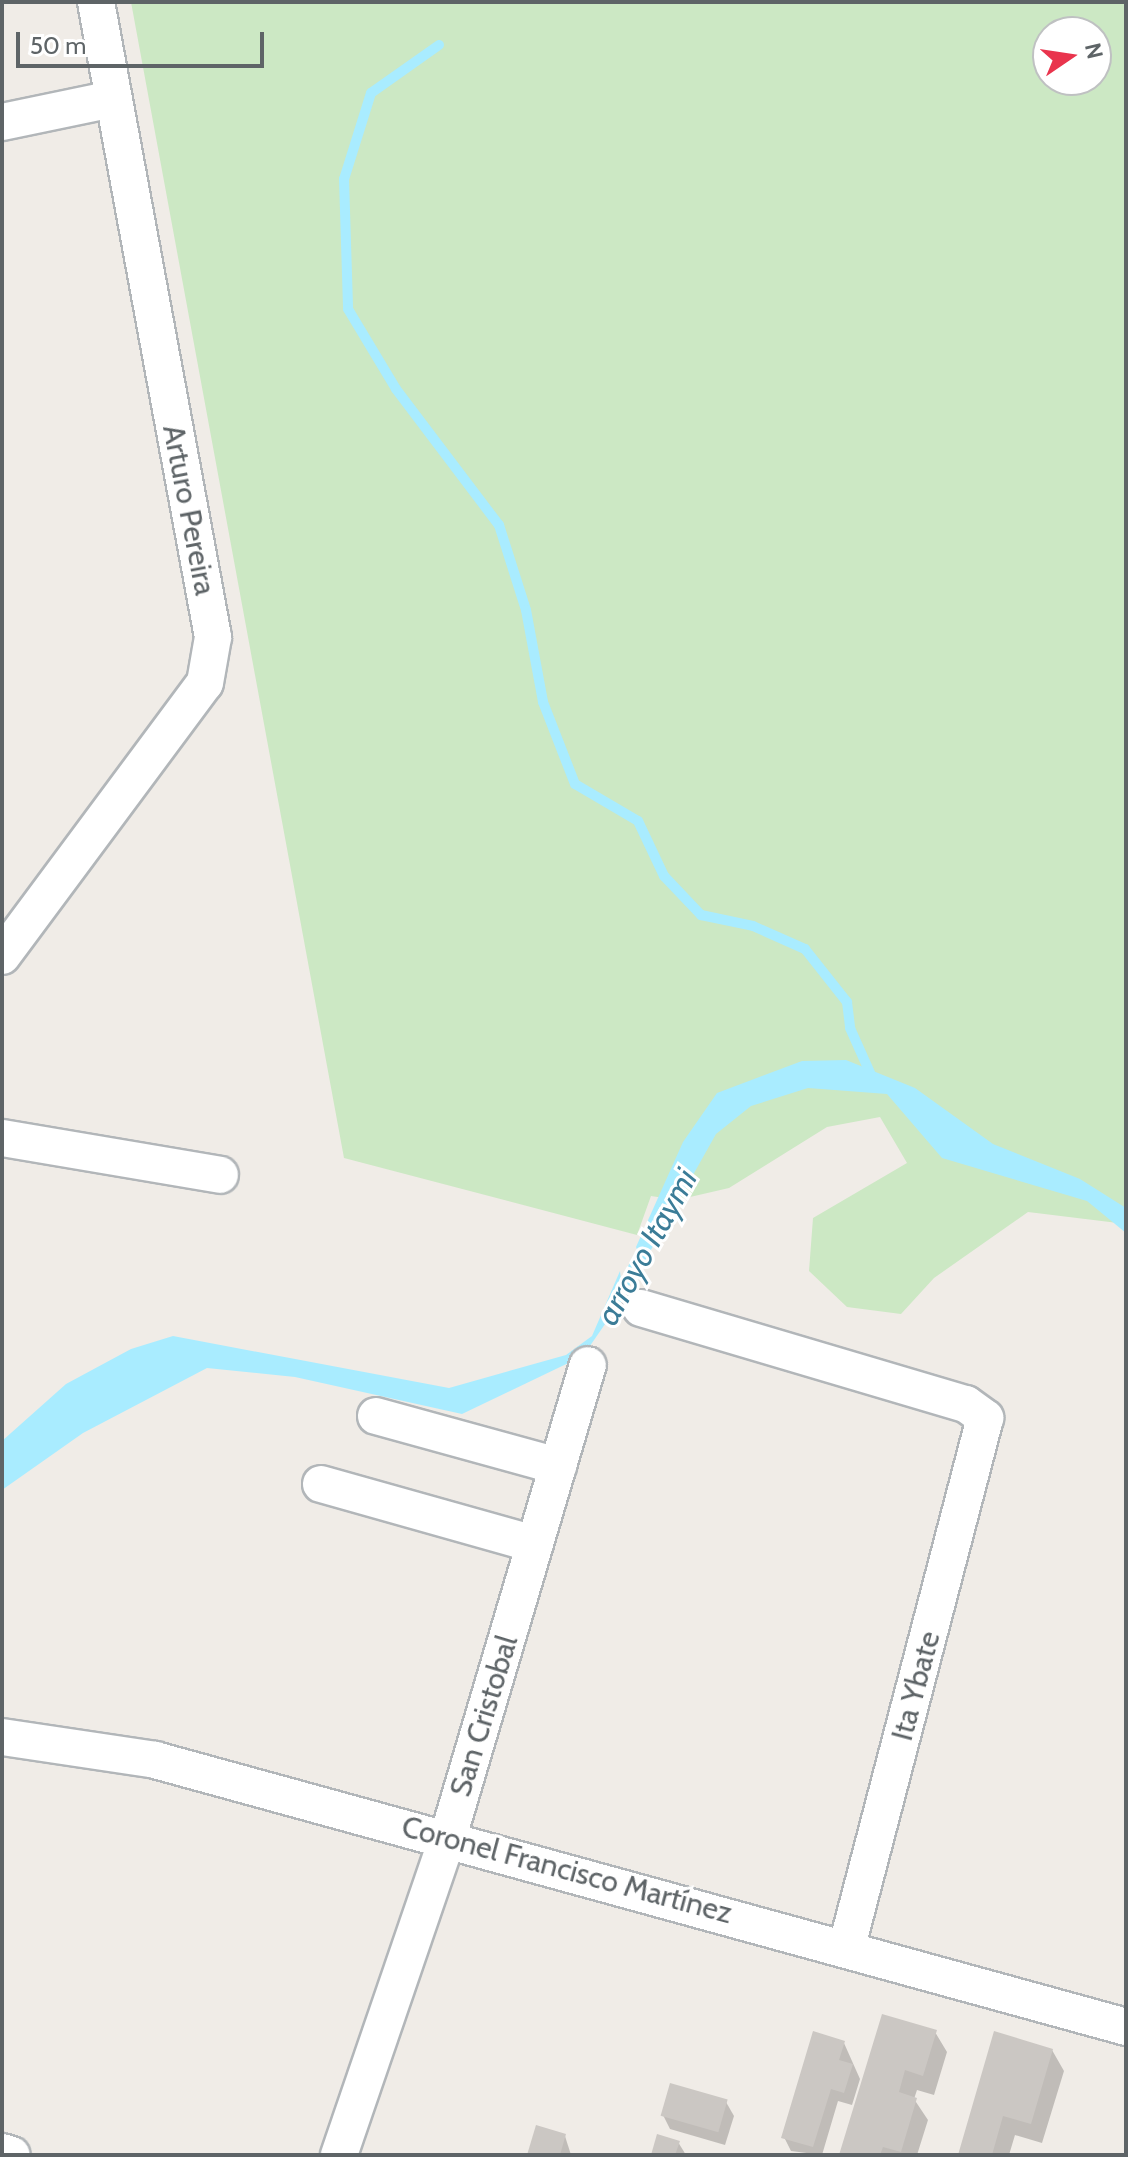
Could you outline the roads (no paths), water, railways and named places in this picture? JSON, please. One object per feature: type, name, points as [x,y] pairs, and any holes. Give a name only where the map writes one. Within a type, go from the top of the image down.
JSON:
[{"type":"street","name":"Arturo Pereira","points":[[2,956],[205,683],[213,637],[96,2]]},
{"type":"street","points":[[2,122],[113,99]]},
{"type":"street","points":[[2,1138],[220,1175]]},
{"type":"street","name":"Ita Ybate","points":[[641,1308],[966,1404],[979,1410],[985,1425],[847,1946]]},
{"type":"street","name":"San Cristobal","points":[[339,2155],[448,1837],[588,1365]]},
{"type":"street","points":[[376,1416],[558,1466]]},
{"type":"street","points":[[321,1484],[535,1544]]},
{"type":"street","name":"Coronel Francisco Martínez","points":[[2,1737],[155,1760],[847,1946],[1126,2027]]},
{"type":"street","points":[[2,2152],[12,2155]]},
{"type":"water","points":[[846,1060],[915,1088],[993,1144],[1080,1179],[1126,1208],[1126,1233],[1087,1201],[942,1158],[887,1094],[808,1088],[751,1106],[716,1134],[643,1264],[636,1247],[683,1142],[717,1093],[802,1061]]},
{"type":"water","points":[[620,1271],[623,1298],[583,1356],[462,1414],[295,1377],[207,1368],[83,1433],[2,1490],[2,1441],[66,1384],[131,1349],[173,1336],[449,1388],[566,1355],[592,1336]]},
{"type":"waterway","points":[[439,45],[371,93],[344,179],[348,309],[396,389],[499,525],[526,610],[543,702],[575,784],[638,821],[664,876],[701,915],[753,926],[805,949],[847,1002],[850,1028],[871,1075]]},
{"type":"waterway","name":"arroyo Itaymi","points":[[616,1300],[646,1243]]}]
